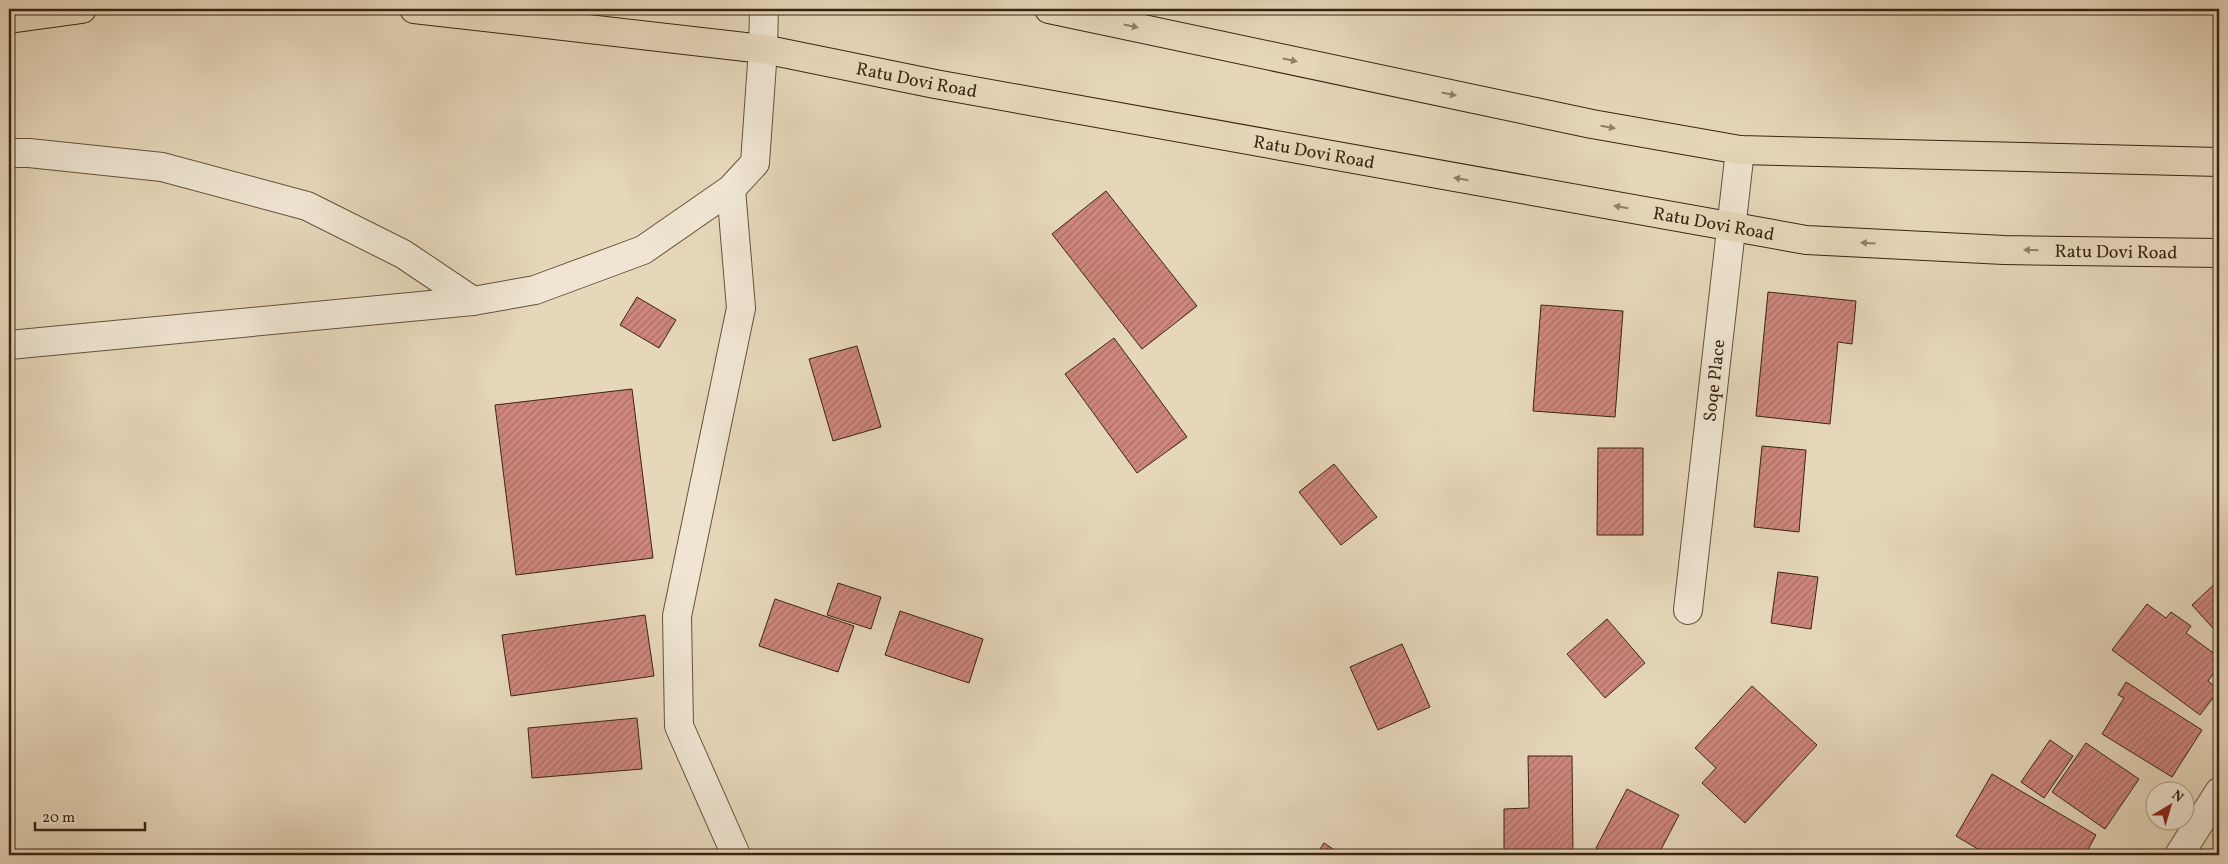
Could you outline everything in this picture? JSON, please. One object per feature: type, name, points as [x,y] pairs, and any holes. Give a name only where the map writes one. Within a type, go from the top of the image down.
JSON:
[{"type":"main road","points":[[9,19],[82,9]]},
{"type":"main road","name":"Ratu Dovi Road","points":[[414,9],[763,49],[935,84],[1806,240],[2004,250],[2219,252]]},
{"type":"main road","points":[[1049,9],[1592,124],[1740,150],[2219,162]]},
{"type":"street","points":[[9,345],[473,301],[535,290],[643,250],[731,189],[755,162],[764,9]]},
{"type":"street","name":"Soqe Place","points":[[1688,610],[1740,150]]},
{"type":"street","points":[[9,153],[29,153],[162,167],[307,206],[403,254],[473,301]]},
{"type":"street","points":[[731,189],[741,308],[678,616],[679,726],[736,855]]},
{"type":"street","points":[[2178,855],[2219,792]]},
{"type":"building","points":[[1106,191],[1197,306],[1142,349],[1052,234]]},
{"type":"building","points":[[1768,292],[1856,301],[1852,344],[1838,342],[1830,424],[1756,416]]},
{"type":"building","points":[[637,297],[676,320],[659,348],[620,325]]},
{"type":"building","points":[[1541,305],[1623,311],[1615,417],[1533,411]]},
{"type":"building","points":[[1114,338],[1187,437],[1137,473],[1065,374]]},
{"type":"building","points":[[857,346],[881,427],[833,441],[809,359]]},
{"type":"building","points":[[632,389],[653,558],[516,575],[495,405]]},
{"type":"building","points":[[1762,446],[1806,450],[1799,532],[1754,527]]},
{"type":"building","points":[[1598,448],[1643,448],[1643,535],[1597,535]]},
{"type":"building","points":[[1334,464],[1377,517],[1341,545],[1299,492]]},
{"type":"building","points":[[1778,572],[1818,577],[1811,629],[1771,623]]},
{"type":"building","points":[[2219,580],[2219,635],[2192,605]]},
{"type":"building","points":[[838,583],[881,597],[871,629],[827,615]]},
{"type":"building","points":[[775,599],[854,626],[838,672],[759,646]]},
{"type":"building","points":[[2147,604],[2166,618],[2171,612],[2191,626],[2186,633],[2219,657],[2219,665],[2208,681],[2219,690],[2200,715],[2112,650]]},
{"type":"building","points":[[900,611],[983,639],[969,683],[885,655]]},
{"type":"building","points":[[645,615],[654,676],[511,696],[502,635]]},
{"type":"building","points":[[1607,619],[1645,663],[1605,698],[1567,654]]},
{"type":"building","points":[[1402,644],[1430,707],[1378,730],[1350,667]]},
{"type":"building","points":[[2126,682],[2202,730],[2172,777],[2102,734],[2124,698],[2118,695]]},
{"type":"building","points":[[1752,686],[1817,745],[1745,823],[1702,783],[1716,768],[1695,748]]},
{"type":"building","points":[[637,718],[642,769],[532,778],[528,728]]},
{"type":"building","points":[[2050,740],[2073,756],[2044,798],[2021,782]]},
{"type":"building","points":[[2086,743],[2139,779],[2105,829],[2052,792]]},
{"type":"building","points":[[1528,756],[1572,756],[1573,855],[1504,855],[1504,809],[1529,808]]},
{"type":"building","points":[[1992,774],[2096,835],[2085,855],[1982,855],[1983,852],[1956,836]]},
{"type":"building","points":[[1627,789],[1679,815],[1658,855],[1610,855],[1596,848]]},
{"type":"building","points":[[1324,843],[1342,855],[1316,855]]}]
